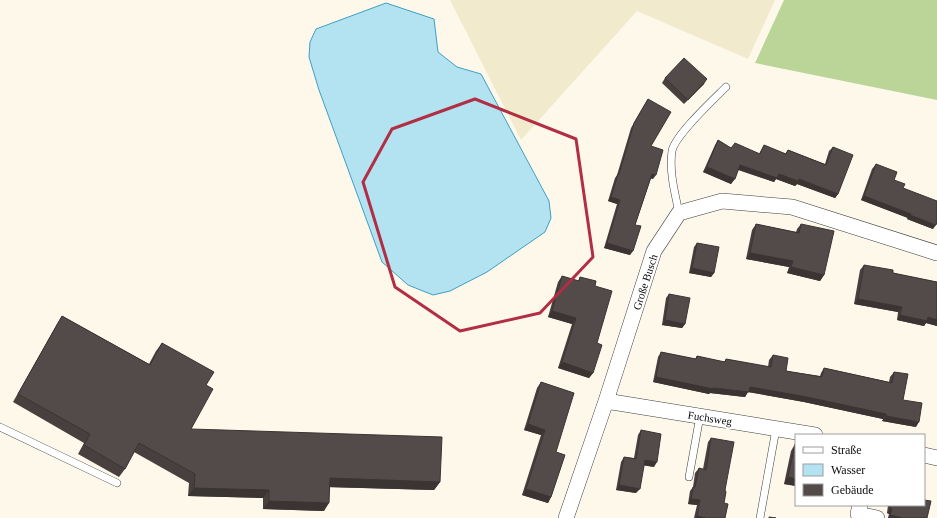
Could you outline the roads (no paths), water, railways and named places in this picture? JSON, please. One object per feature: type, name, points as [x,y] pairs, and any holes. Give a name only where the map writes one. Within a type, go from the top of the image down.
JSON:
[{"type":"street","points":[[679,213],[722,201],[792,207],[937,253]]},
{"type":"street","name":"Große Busch","points":[[566,518],[606,401],[654,251],[679,213]]},
{"type":"street","name":"Fuchsweg","points":[[606,401],[808,434]]},
{"type":"street","points":[[925,455],[937,458]]},
{"type":"street","points":[[860,506],[858,514],[877,518]]},
{"type":"lane","points":[[679,213],[672,178],[672,150],[681,134],[726,86]]},
{"type":"lane","points":[[689,477],[700,416]]},
{"type":"lane","points":[[0,427],[117,483]]},
{"type":"lane","points":[[760,518],[776,429]]},
{"type":"water","points":[[386,3],[434,19],[438,52],[457,67],[481,74],[549,201],[551,218],[545,232],[487,272],[450,291],[433,295],[408,285],[382,262],[319,90],[309,57],[310,42],[316,29]]}]
